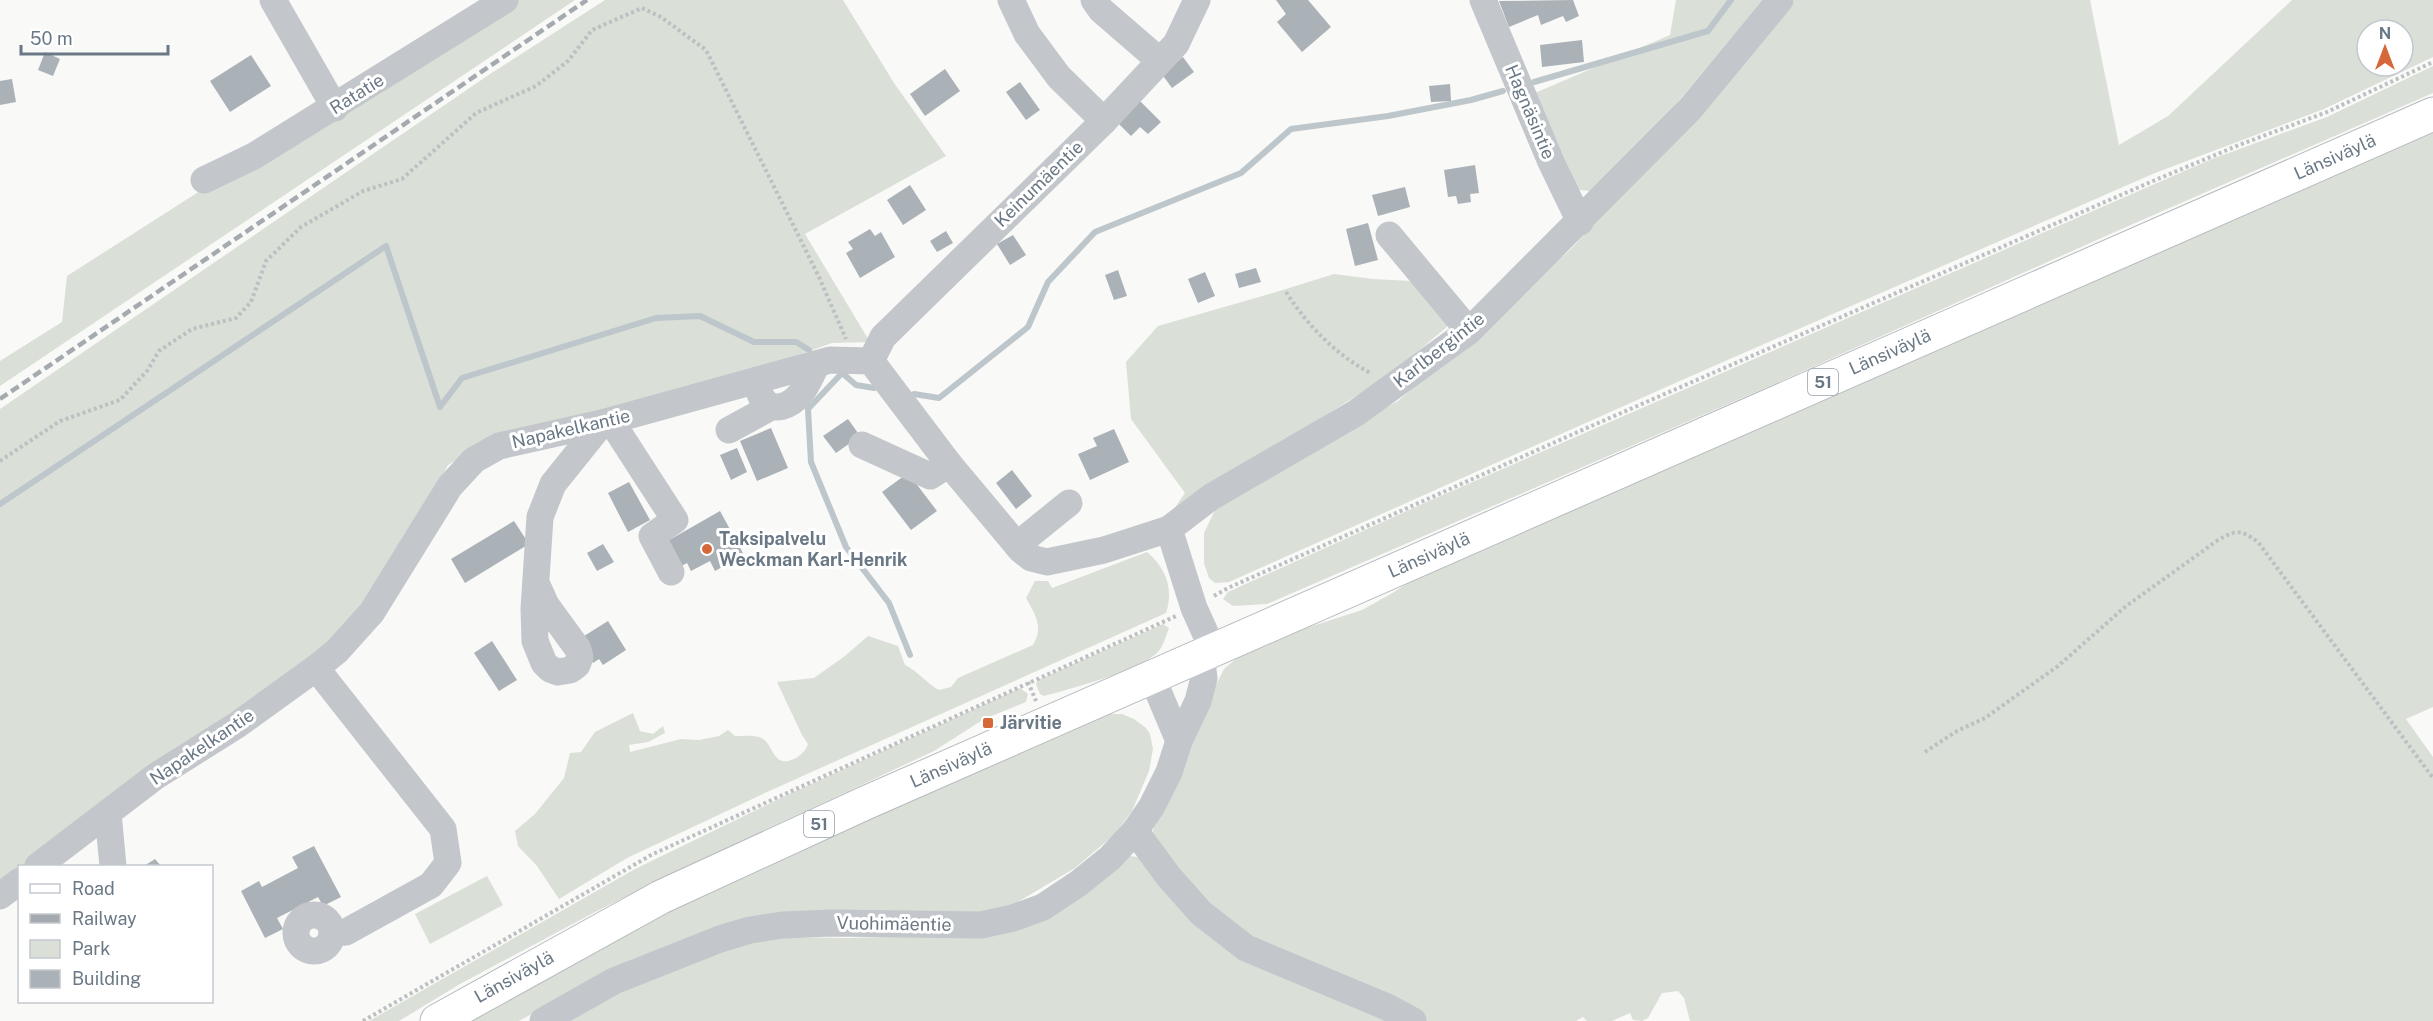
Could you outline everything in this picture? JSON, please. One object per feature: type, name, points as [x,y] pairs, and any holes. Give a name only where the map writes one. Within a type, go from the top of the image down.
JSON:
[{"type":"main road","name":"Länsiväylä","points":[[437,1021],[661,897],[862,804],[2433,114]]},
{"type":"street","points":[[273,0],[335,108]]},
{"type":"street","name":"Ratatie","points":[[204,180],[254,156],[335,108],[505,0]]},
{"type":"street","points":[[1011,0],[1027,34],[1059,77],[1104,121]]},
{"type":"street","points":[[1094,0],[1101,10],[1160,61]]},
{"type":"street","name":"Keinumäentie","points":[[863,360],[883,337],[1104,121],[1176,44],[1197,0]]},
{"type":"street","name":"Hagnäsintie","points":[[1483,0],[1551,162],[1580,222]]},
{"type":"street","name":"Karlbergintie","points":[[1169,528],[1211,497],[1356,413],[1468,331],[1580,222],[1690,109],[1780,0]]},
{"type":"street","points":[[1389,235],[1468,331]]},
{"type":"street","name":"Napakelkantie","points":[[41,865],[156,776],[237,724],[316,669],[337,651],[372,612],[450,486],[474,460],[499,446],[606,422],[831,360],[863,360]]},
{"type":"street","points":[[863,360],[1017,545],[1031,558],[1047,562],[1104,550],[1169,528],[1207,652]]},
{"type":"street","points":[[729,430],[771,407],[790,404],[801,393],[817,364]]},
{"type":"street","points":[[757,380],[762,399],[771,407]]},
{"type":"street","points":[[537,585],[540,517],[553,484],[606,422],[675,520],[652,536],[671,572]]},
{"type":"street","points":[[862,445],[930,476],[949,464]]},
{"type":"street","points":[[1017,545],[1069,503]]},
{"type":"street","name":"Vuohimäentie","points":[[543,1021],[614,981],[720,939],[750,930],[783,925],[832,923],[981,925],[1013,918],[1043,906],[1079,883],[1110,858],[1135,831],[1169,772],[1179,741],[1198,701],[1207,652]]},
{"type":"street","points":[[316,669],[444,829],[448,863],[431,885],[346,932],[332,933]]},
{"type":"street","points":[[1152,677],[1179,741]]},
{"type":"street","points":[[108,813],[113,865]]},
{"type":"street","points":[[1135,831],[1169,877],[1201,913],[1246,948],[1387,1007],[1413,1021]]},
{"type":"street","points":[[0,896],[18,882]]},
{"type":"path","points":[[0,461],[60,421],[120,400],[147,371],[159,351],[192,329],[236,318],[251,302],[266,261],[301,226],[363,191],[402,179],[476,113],[536,86],[568,61],[592,30],[642,8],[661,17],[706,50],[863,360]]},
{"type":"path","points":[[363,1021],[653,854],[1194,608],[1228,588],[1578,431],[2163,177],[2327,112],[2433,62]]},
{"type":"path","points":[[1286,292],[1303,319],[1350,363],[1394,386]]},
{"type":"path","points":[[1925,752],[1957,731],[1984,718],[2058,666],[2125,607],[2234,531],[2246,533],[2258,542],[2433,778]]},
{"type":"green space","points":[[507,0],[575,0],[0,386],[0,361],[62,322],[67,276]]},
{"type":"green space","points":[[605,0],[843,0],[894,83],[946,156],[805,234],[870,342],[832,343],[745,374],[487,441],[448,465],[414,527],[359,607],[310,662],[134,781],[25,865],[18,865],[18,871],[0,885],[0,409],[490,74]]},
{"type":"green space","points":[[1676,0],[1763,0],[1667,115],[1590,191],[1580,190],[1571,185],[1528,96],[1670,35]]},
{"type":"green space","points":[[1794,0],[2090,0],[2119,145],[2168,116],[2292,0],[2433,0],[2433,57],[2415,66],[2415,18],[2355,18],[2355,78],[2389,78],[2324,109],[2155,173],[1229,582],[1215,583],[1209,578],[1204,563],[1204,533],[1215,510],[1298,456],[1398,401],[1571,249],[1766,35]]},
{"type":"green space","points":[[2433,66],[2433,93],[1781,381],[1267,604],[1233,606],[1223,599],[1228,592],[1429,501],[2212,159],[2327,117],[2408,78],[2415,78],[2415,75]]},
{"type":"green space","points":[[2433,128],[2433,707],[2406,719],[2433,757],[2433,1021],[1690,1021],[1684,998],[1678,991],[1662,993],[1648,1018],[1642,1021],[1633,1020],[1630,1013],[1612,1021],[1587,1021],[1583,1017],[1576,1021],[1423,1021],[1232,929],[1151,839],[1155,821],[1171,797],[1215,687],[1224,669],[1237,658],[1300,630],[1362,610],[1432,567]]},
{"type":"green space","points":[[1334,274],[1429,282],[1455,320],[1390,375],[1174,509],[1185,493],[1131,419],[1126,362],[1158,326]]},
{"type":"green space","points":[[1147,552],[1159,565],[1167,580],[1169,596],[1166,613],[767,792],[627,858],[559,899],[537,866],[518,846],[515,831],[535,814],[564,778],[570,753],[581,752],[595,732],[633,713],[640,731],[653,734],[663,726],[665,733],[648,742],[629,745],[630,752],[681,739],[699,740],[719,736],[728,730],[735,736],[759,737],[768,744],[778,758],[788,761],[800,755],[808,744],[777,682],[814,678],[868,636],[898,646],[905,665],[934,687],[939,690],[951,687],[958,678],[1033,645],[1038,626],[1026,598],[1035,581],[1048,581],[1052,588]]},
{"type":"green space","points":[[1163,624],[1169,628],[1164,641],[1157,653],[1148,660],[1120,673],[1086,684],[1044,696],[1040,694],[1036,684],[1038,680]]},
{"type":"green space","points":[[1020,688],[1028,694],[1026,702],[984,719],[934,751],[597,911],[460,984],[399,1021],[369,1021],[635,869],[785,796]]},
{"type":"green space","points":[[1103,714],[1122,714],[1134,719],[1150,734],[1153,749],[1149,771],[1132,811],[1115,834],[1075,868],[1006,909],[964,917],[753,922],[633,959],[519,1021],[462,1021],[621,934],[725,882]]},
{"type":"green space","points":[[1122,855],[1145,858],[1201,922],[1400,1021],[560,1021],[721,945],[772,937],[850,938],[995,934]]},
{"type":"green space","points":[[487,876],[503,905],[430,944],[415,914]]},
{"type":"building","points":[[1276,0],[1308,0],[1331,27],[1302,52],[1277,22],[1286,14]]},
{"type":"building","points":[[1573,0],[1579,16],[1566,22],[1563,16],[1541,25],[1538,15],[1509,27],[1499,1]]},
{"type":"building","points":[[1582,40],[1584,62],[1542,67],[1540,45]]},
{"type":"building","points":[[45,52],[60,59],[53,76],[38,70]]},
{"type":"building","points":[[251,55],[271,86],[230,112],[210,81]]},
{"type":"building","points":[[1183,57],[1194,72],[1172,88],[1161,73]]},
{"type":"building","points":[[945,69],[960,91],[925,116],[910,94]]},
{"type":"building","points":[[12,79],[16,102],[0,105],[0,81]]},
{"type":"building","points":[[1020,82],[1040,110],[1026,120],[1006,92]]},
{"type":"building","points":[[1450,84],[1451,101],[1431,102],[1429,86]]},
{"type":"building","points":[[1140,101],[1161,122],[1148,134],[1140,127],[1131,136],[1118,123]]},
{"type":"building","points":[[1475,165],[1479,193],[1470,194],[1471,202],[1458,204],[1456,196],[1448,197],[1444,170]]},
{"type":"building","points":[[910,185],[926,210],[903,225],[887,200]]},
{"type":"building","points":[[1405,187],[1410,207],[1378,216],[1372,195]]},
{"type":"building","points":[[1368,223],[1378,260],[1355,266],[1346,229]]},
{"type":"building","points":[[870,229],[875,236],[881,232],[895,257],[860,278],[846,253],[853,249],[848,242]]},
{"type":"building","points":[[946,231],[953,243],[937,252],[930,241]]},
{"type":"building","points":[[1013,235],[1026,255],[1010,265],[997,244]]},
{"type":"building","points":[[1256,268],[1261,282],[1239,288],[1235,274]]},
{"type":"building","points":[[1118,270],[1127,296],[1114,300],[1105,275]]},
{"type":"building","points":[[1205,272],[1215,296],[1198,303],[1188,279]]},
{"type":"building","points":[[848,419],[860,436],[836,453],[823,436]]},
{"type":"building","points":[[771,428],[788,468],[757,481],[740,441]]},
{"type":"building","points":[[1114,429],[1129,462],[1090,480],[1078,454],[1097,446],[1093,438]]},
{"type":"building","points":[[737,448],[747,472],[731,480],[720,455]]},
{"type":"building","points":[[1012,470],[1032,496],[1016,509],[996,483]]},
{"type":"building","points":[[908,473],[937,511],[911,530],[882,492]]},
{"type":"building","points":[[629,482],[650,520],[628,532],[608,493]]},
{"type":"building","points":[[720,511],[744,555],[715,571],[710,561],[691,571],[687,563],[678,568],[664,543]]},
{"type":"building","points":[[514,521],[529,544],[465,583],[451,559]]},
{"type":"building","points":[[603,544],[614,562],[597,571],[587,553]]},
{"type":"building","points":[[608,621],[626,650],[603,665],[599,659],[593,663],[582,644],[584,636]]},
{"type":"building","points":[[492,641],[517,680],[499,691],[474,653]]},
{"type":"building","points":[[314,846],[341,897],[323,906],[318,897],[277,918],[283,929],[265,938],[241,891],[259,881],[262,887],[298,868],[292,857]]},
{"type":"building","points":[[155,859],[160,865],[146,865]]},
{"type":"waterway","points":[[1534,82],[1708,31],[1731,0]]},
{"type":"waterway","points":[[914,394],[939,398],[1028,327],[1048,282],[1095,232],[1241,173],[1291,129],[1388,116],[1471,100],[1503,91]]},
{"type":"waterway","points":[[0,504],[386,246],[440,407],[462,378],[656,318],[700,316],[754,342],[796,342],[809,350]]},
{"type":"waterway","points":[[841,372],[856,385],[874,388]]},
{"type":"waterway","points":[[842,373],[808,409],[811,462],[846,547],[889,603],[910,655]]},
{"type":"railway","points":[[0,399],[587,0]]},
{"type":"place","name":"Taksipalvelu Weckman Karl-Henrik","points":[[707,549]]},
{"type":"place","name":"Järvitie","points":[[988,723]]}]
